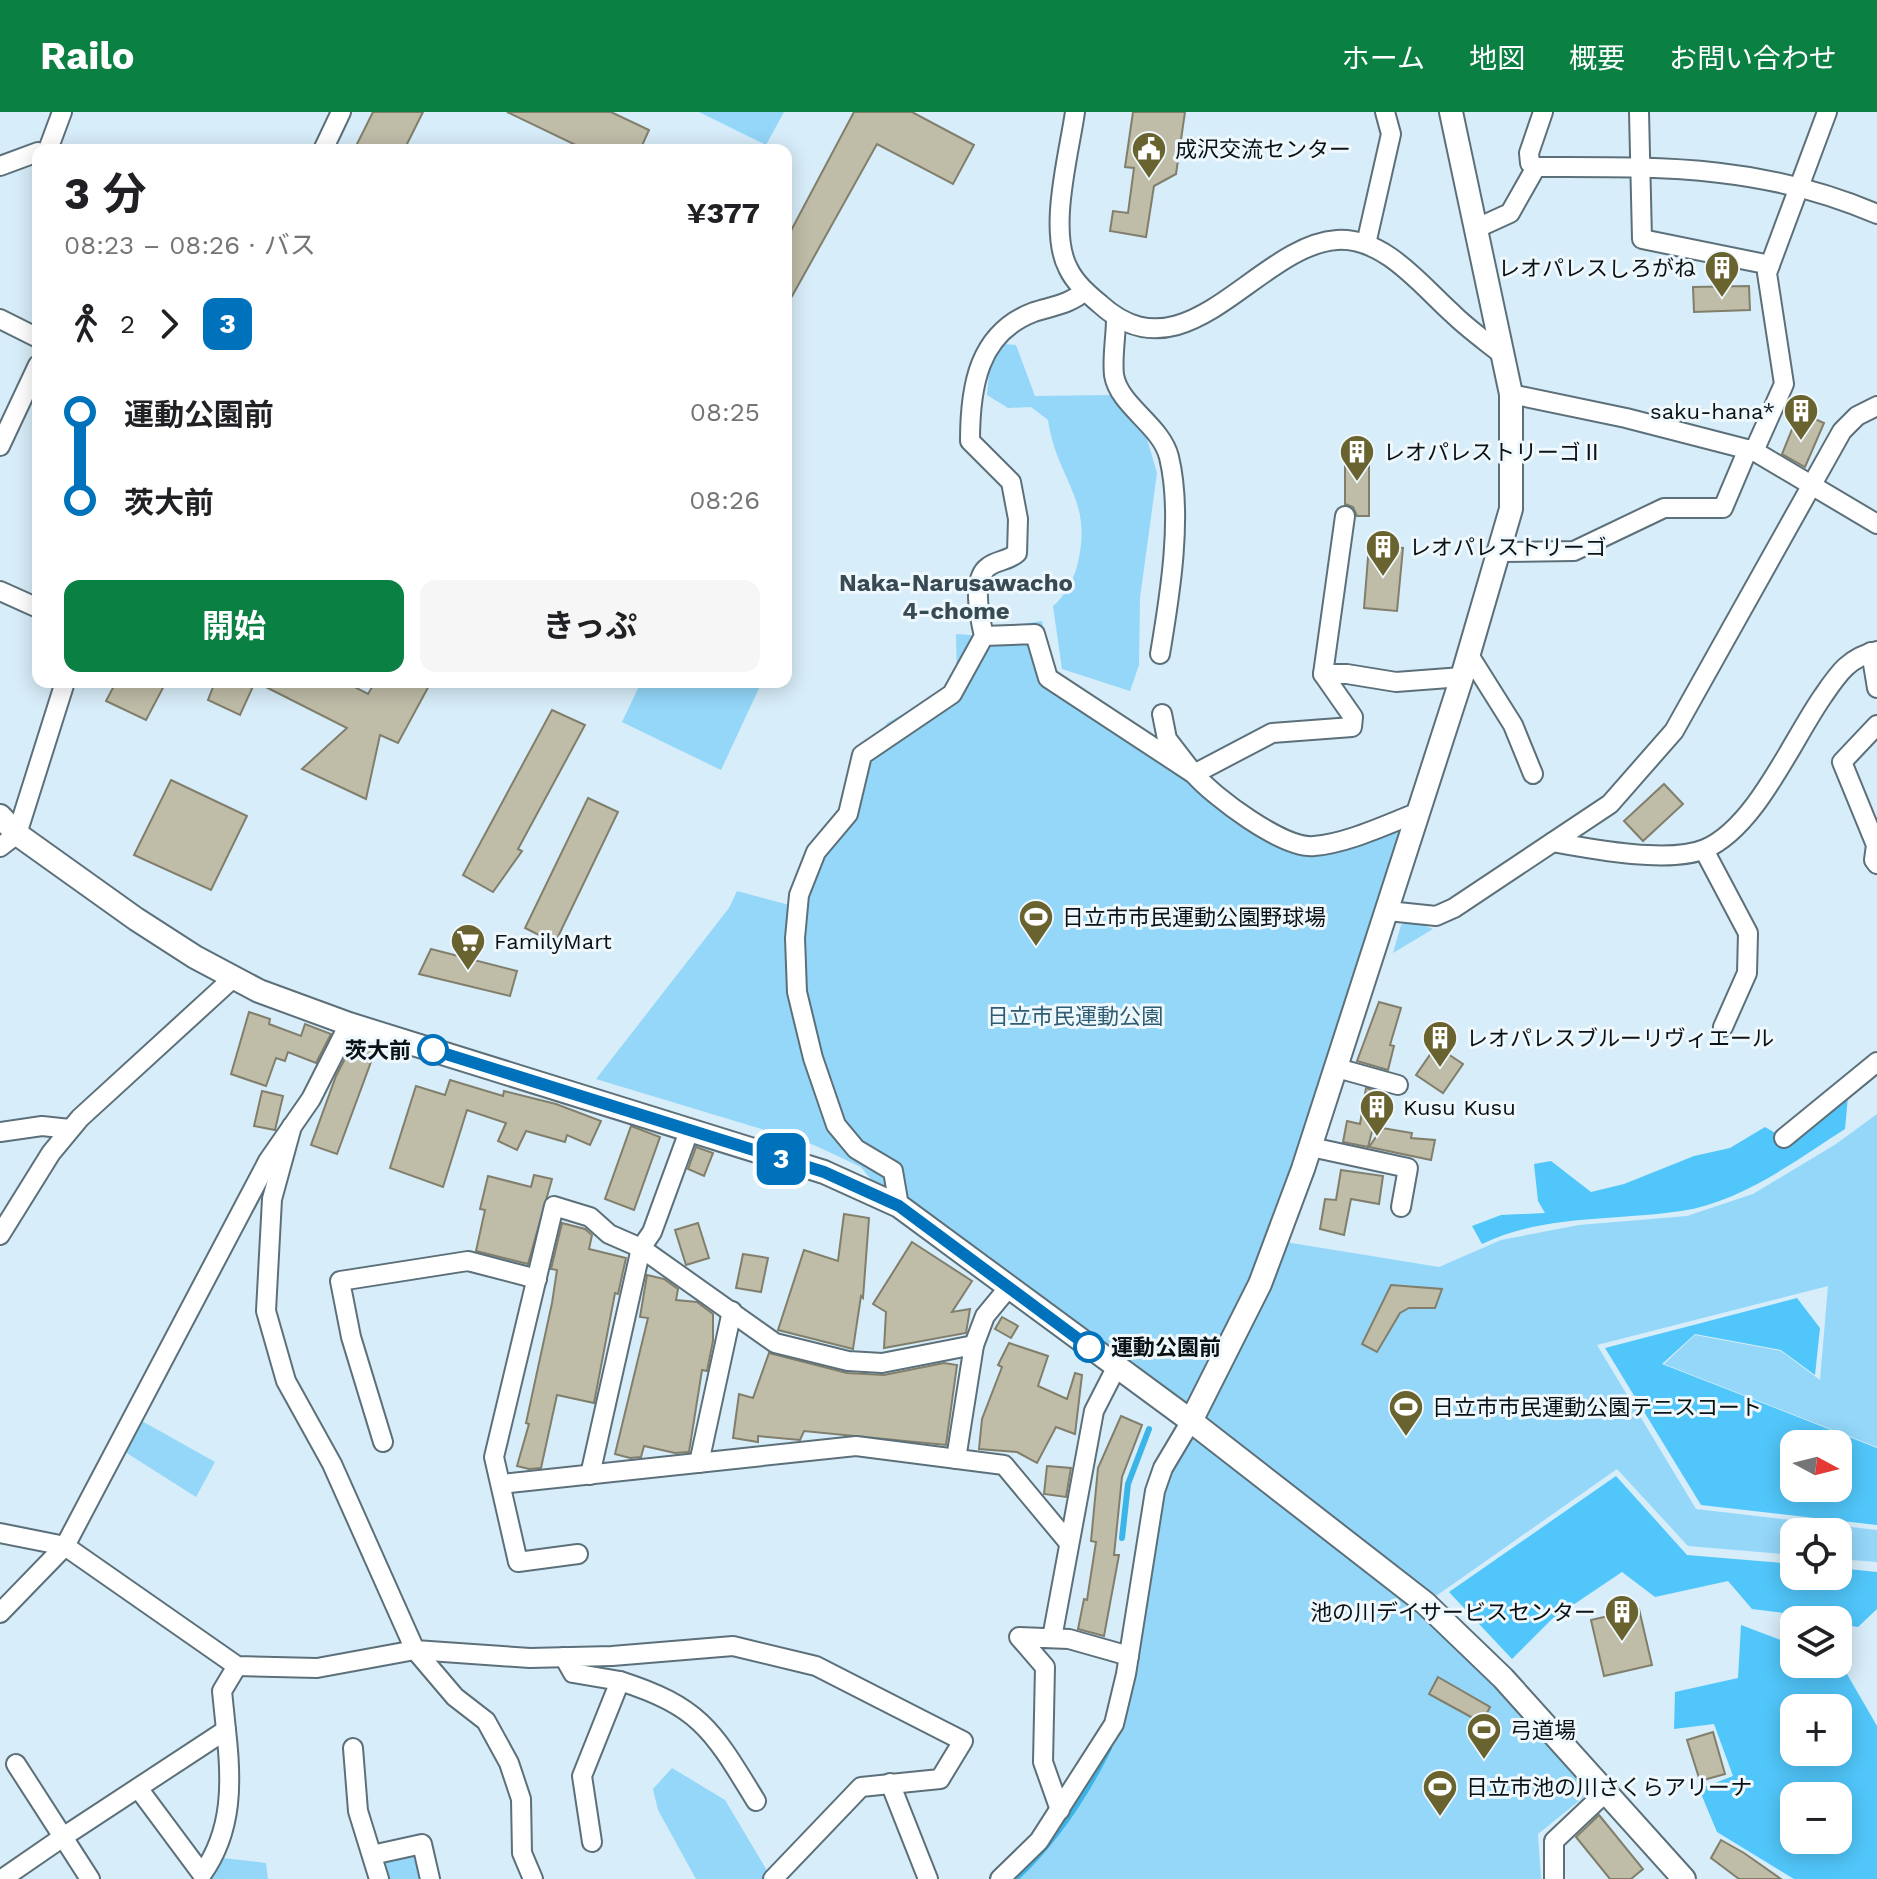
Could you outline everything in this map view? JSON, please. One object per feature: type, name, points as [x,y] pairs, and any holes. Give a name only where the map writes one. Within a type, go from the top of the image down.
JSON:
[{"type":"street","points":[[48,144],[62,112]]},
{"type":"street","points":[[326,144],[341,112]]},
{"type":"street","points":[[1075,112],[1060,219],[1060,243],[1066,266],[1085,291],[1128,326],[1151,330],[1184,323],[1308,248],[1338,240],[1366,244],[1411,274],[1455,316],[1504,356]]},
{"type":"street","points":[[1366,244],[1391,134],[1385,112]]},
{"type":"street","points":[[1000,1879],[1039,1841],[1114,1724],[1129,1656],[1155,1491],[1163,1468],[1191,1421],[1260,1284],[1311,1147],[1466,666],[1511,509],[1511,394],[1451,112]]},
{"type":"street","points":[[1543,112],[1529,153],[1530,163],[1536,167],[1639,167],[1735,172],[1798,186],[1877,214]]},
{"type":"street","points":[[1639,112],[1642,239],[1770,265]]},
{"type":"street","points":[[1500,552],[1574,551],[1664,508],[1723,508],[1784,384],[1767,273],[1827,112]]},
{"type":"street","points":[[0,166],[32,155]]},
{"type":"street","points":[[1475,229],[1510,213],[1536,167]]},
{"type":"street","points":[[899,1206],[893,1171],[856,1149],[836,1125],[813,1058],[797,992],[795,938],[799,895],[816,852],[848,814],[862,755],[952,694],[984,636],[979,579],[986,567],[1017,553],[1018,519],[1011,482],[970,441],[970,417],[982,358],[996,334],[1031,313],[1074,300],[1085,291]]},
{"type":"street","points":[[0,319],[32,335]]},
{"type":"street","points":[[1116,319],[1114,375],[1119,389],[1151,426],[1168,453],[1175,495],[1169,603],[1160,654]]},
{"type":"street","points":[[0,446],[32,378]]},
{"type":"street","points":[[1511,394],[1626,418],[1751,450],[1811,482],[1877,524]]},
{"type":"street","points":[[1388,911],[1436,916],[1454,908],[1610,804],[1674,731],[1842,431],[1857,416],[1877,406]]},
{"type":"street","points":[[1194,774],[1272,733],[1352,727],[1353,717],[1323,674],[1345,516]]},
{"type":"street","points":[[0,591],[32,605]]},
{"type":"street","points":[[984,636],[1035,634],[1048,678],[1194,774]]},
{"type":"street","points":[[1553,842],[1613,853],[1677,854],[1704,850],[1736,829],[1756,804],[1803,723],[1840,670],[1856,657],[1874,651],[1877,688]]},
{"type":"street","points":[[1323,674],[1347,674],[1396,682],[1466,666]]},
{"type":"street","points":[[1466,666],[1513,725],[1533,774]]},
{"type":"street","points":[[8,840],[63,688]]},
{"type":"street","points":[[1162,714],[1167,739],[1209,791],[1239,814],[1301,845],[1314,846],[1419,812]]},
{"type":"street","points":[[1877,725],[1842,762],[1876,845],[1874,860],[1877,864]]},
{"type":"street","points":[[0,816],[8,840],[232,979],[349,1024],[845,1179],[899,1206],[1191,1421],[1425,1603],[1503,1678],[1684,1879]]},
{"type":"street","points":[[1704,850],[1748,933],[1747,973],[1723,1027]]},
{"type":"street","points":[[0,1235],[51,1153],[70,1129],[232,979]]},
{"type":"street","points":[[0,1613],[65,1546],[268,1161],[311,1099],[349,1024]]},
{"type":"street","points":[[1784,1138],[1877,1062]]},
{"type":"street","points":[[1337,1068],[1398,1085]]},
{"type":"street","points":[[0,1132],[42,1126],[70,1129]]},
{"type":"street","points":[[292,1126],[272,1199],[266,1311],[286,1381],[332,1464],[415,1650],[455,1697],[486,1721],[509,1763],[521,1799],[522,1853],[533,1879]]},
{"type":"street","points":[[590,1475],[641,1248],[652,1232],[689,1131]]},
{"type":"street","points":[[1311,1147],[1408,1168],[1401,1207]]},
{"type":"street","points":[[578,1554],[518,1562],[494,1457],[554,1206],[590,1217],[609,1234],[641,1248],[775,1343],[848,1361],[882,1363],[974,1345]]},
{"type":"street","points":[[383,1442],[351,1337],[340,1281],[468,1261],[537,1279]]},
{"type":"street","points":[[956,1459],[974,1345],[985,1316],[1009,1287]]},
{"type":"street","points":[[699,1463],[732,1311]]},
{"type":"street","points":[[1052,1638],[1094,1411],[1116,1368]]},
{"type":"street","points":[[501,1484],[856,1446],[1004,1465],[1069,1543]]},
{"type":"street","points":[[0,1533],[65,1546],[237,1666],[317,1668],[415,1650],[564,1657],[733,1646],[816,1666],[963,1741],[940,1779],[861,1787],[773,1879]]},
{"type":"street","points":[[1060,1810],[1043,1762],[1045,1667],[1019,1637],[1052,1638],[1129,1656]]},
{"type":"street","points":[[564,1657],[573,1673],[620,1681],[687,1708],[708,1727],[756,1801]]},
{"type":"street","points":[[138,1788],[202,1874],[214,1857],[229,1815],[222,1691],[237,1666]]},
{"type":"street","points":[[592,1842],[582,1776],[620,1681]]},
{"type":"street","points":[[2,1879],[226,1730]]},
{"type":"street","points":[[353,1748],[358,1811],[379,1879]]},
{"type":"street","points":[[16,1764],[90,1879]]},
{"type":"street","points":[[890,1783],[928,1879]]},
{"type":"street","points":[[1554,1879],[1554,1841],[1607,1791]]},
{"type":"street","points":[[372,1855],[422,1844],[430,1879]]},
{"type":"green space","points":[[699,112],[784,112],[764,144]]},
{"type":"green space","points":[[1004,344],[1016,345],[1035,396],[1110,395],[1143,425],[1157,473],[1140,598],[1139,665],[1130,691],[1062,669],[1053,606],[1067,590],[1076,570],[1081,546],[1078,508],[1059,460],[1048,420],[1031,407],[1008,408],[987,395],[990,360]]},
{"type":"green space","name":"日立市民運動公園","points":[[1042,621],[1053,674],[1225,802],[1314,846],[1418,817],[1279,1241],[1439,1267],[1501,1240],[1579,1225],[1687,1216],[1753,1194],[1836,1144],[1877,1114],[1877,1447],[1852,1437],[1852,1430],[1833,1430],[1664,1364],[1695,1335],[1781,1351],[1820,1380],[1828,1286],[1597,1345],[1696,1509],[1780,1519],[1780,1554],[1688,1546],[1617,1469],[1426,1603],[1600,1784],[1538,1834],[1541,1879],[1000,1879],[1039,1841],[1114,1724],[1155,1491],[1190,1421],[885,1197],[861,1167],[814,1145],[596,1079],[729,908],[737,891],[789,905],[802,897],[854,784],[887,723],[957,684],[956,634],[984,636],[990,629]]},
{"type":"green space","points":[[638,688],[759,688],[721,770],[622,722]]},
{"type":"green space","points":[[1409,920],[1433,929],[1393,953],[1401,925]]},
{"type":"green space","points":[[142,1421],[215,1462],[196,1497],[122,1450]]},
{"type":"green space","name":"日立市民運動公園","points":[[1852,1527],[1877,1530],[1877,1562],[1852,1560]]},
{"type":"green space","points":[[672,1768],[725,1800],[772,1879],[696,1879],[658,1810],[653,1789]]},
{"type":"green space","points":[[422,1844],[430,1879],[382,1879],[372,1855]]},
{"type":"green space","points":[[214,1857],[266,1863],[268,1879],[206,1879]]},
{"type":"shaded area","points":[[1848,1096],[1845,1129],[1767,1179],[1725,1199],[1681,1211],[1555,1223],[1506,1234],[1482,1244],[1472,1226],[1501,1215],[1545,1213],[1538,1201],[1534,1164],[1551,1161],[1591,1192],[1624,1184],[1694,1156],[1730,1148],[1765,1127],[1791,1142]]},
{"type":"shaded area","points":[[1797,1298],[1820,1328],[1815,1375],[1781,1350],[1695,1334],[1662,1364],[1831,1430],[1780,1430],[1780,1502],[1852,1502],[1852,1438],[1877,1448],[1877,1525],[1852,1522],[1852,1518],[1815,1518],[1701,1505],[1605,1348]]},
{"type":"shaded area","points":[[1616,1476],[1687,1555],[1780,1563],[1780,1590],[1852,1590],[1852,1569],[1877,1572],[1877,1609],[1858,1627],[1852,1626],[1852,1606],[1780,1606],[1780,1613],[1752,1609],[1728,1581],[1655,1597],[1622,1572],[1552,1619],[1512,1659],[1449,1592]]},
{"type":"shaded area","points":[[1741,1625],[1780,1640],[1780,1678],[1849,1678],[1877,1726],[1877,1879],[1794,1879],[1717,1832],[1699,1789],[1733,1776],[1714,1724],[1674,1729],[1675,1692],[1738,1678]]},
{"type":"building","points":[[373,112],[423,112],[407,144],[357,144]]},
{"type":"building","points":[[507,112],[611,112],[649,130],[643,144],[574,144]]},
{"type":"building","points":[[854,112],[912,112],[974,145],[953,184],[877,144],[792,296],[792,229]]},
{"type":"building","name":"成沢交流センター","points":[[1133,112],[1185,112],[1176,174],[1154,186],[1146,237],[1110,231],[1113,211],[1128,213],[1134,168],[1125,167]]},
{"type":"building","name":"レオパレスしろがね","points":[[1749,286],[1750,310],[1694,312],[1693,287]]},
{"type":"building","name":"saku-hana*","points":[[1799,412],[1824,423],[1805,467],[1782,454]]},
{"type":"building","name":"レオパレストリーゴⅡ","points":[[1345,450],[1369,450],[1369,516],[1357,516],[1353,507],[1345,504]]},
{"type":"building","name":"レオパレストリーゴ","points":[[1369,545],[1403,548],[1397,611],[1364,608]]},
{"type":"building","points":[[113,688],[163,688],[146,720],[106,701]]},
{"type":"building","points":[[213,688],[252,688],[240,715],[208,700]]},
{"type":"building","points":[[268,688],[356,688],[368,694],[372,688],[428,688],[398,743],[380,735],[366,799],[302,769],[347,728]]},
{"type":"building","points":[[552,710],[585,725],[518,849],[522,851],[493,892],[463,875]]},
{"type":"building","points":[[171,780],[247,816],[211,890],[134,855]]},
{"type":"building","points":[[1664,784],[1683,804],[1643,841],[1624,821]]},
{"type":"building","points":[[588,798],[618,812],[555,943],[525,928]]},
{"type":"building","name":"FamilyMart","points":[[431,949],[517,971],[510,996],[419,974]]},
{"type":"building","points":[[1379,1002],[1401,1008],[1390,1045],[1394,1046],[1388,1070],[1357,1061]]},
{"type":"building","points":[[249,1012],[270,1019],[269,1024],[301,1036],[305,1024],[331,1034],[316,1063],[288,1052],[285,1061],[276,1058],[266,1086],[231,1074]]},
{"type":"building","points":[[353,1043],[375,1051],[337,1154],[311,1145],[336,1076]]},
{"type":"building","name":"レオパレスブルーリヴィエール","points":[[1436,1046],[1463,1064],[1443,1093],[1416,1075]]},
{"type":"building","points":[[450,1080],[503,1096],[504,1091],[556,1104],[601,1121],[590,1145],[567,1135],[565,1142],[526,1131],[517,1150],[498,1141],[506,1123],[467,1110],[443,1187],[390,1168],[416,1086],[445,1095]]},
{"type":"building","points":[[1366,1088],[1382,1093],[1368,1147],[1343,1142],[1347,1121],[1360,1124]]},
{"type":"building","points":[[262,1091],[283,1096],[275,1130],[254,1126]]},
{"type":"building","points":[[631,1126],[660,1137],[634,1210],[605,1199]]},
{"type":"building","points":[[1382,1128],[1412,1133],[1411,1138],[1435,1140],[1431,1160],[1369,1147]]},
{"type":"building","points":[[696,1147],[713,1153],[704,1176],[688,1169]]},
{"type":"building","points":[[1341,1170],[1383,1176],[1379,1204],[1351,1199],[1344,1235],[1320,1229],[1325,1199],[1336,1200]]},
{"type":"building","points":[[534,1175],[552,1179],[528,1264],[476,1251],[485,1210],[480,1209],[488,1176],[531,1187]]},
{"type":"building","points":[[844,1214],[869,1218],[863,1298],[861,1296],[853,1349],[778,1330],[804,1250],[838,1261]]},
{"type":"building","points":[[562,1223],[585,1229],[592,1235],[589,1249],[626,1258],[618,1294],[615,1293],[594,1403],[557,1395],[541,1468],[529,1469],[517,1466],[529,1424],[526,1423],[552,1303],[557,1270],[551,1269]]},
{"type":"building","points":[[698,1223],[709,1258],[686,1265],[675,1230]]},
{"type":"building","points":[[912,1242],[972,1281],[952,1312],[970,1309],[966,1333],[884,1348],[886,1312],[873,1304]]},
{"type":"building","points":[[743,1254],[768,1258],[761,1292],[736,1288]]},
{"type":"building","points":[[647,1275],[664,1279],[678,1289],[676,1300],[697,1302],[713,1314],[713,1341],[707,1371],[702,1370],[689,1452],[675,1453],[644,1446],[641,1457],[630,1458],[615,1454],[648,1318],[640,1317]]},
{"type":"building","points":[[1391,1285],[1442,1289],[1435,1308],[1409,1308],[1400,1313],[1377,1352],[1362,1344]]},
{"type":"building","points":[[1002,1317],[1018,1326],[1011,1338],[995,1329]]},
{"type":"building","points":[[1009,1343],[1048,1356],[1038,1386],[1067,1399],[1075,1373],[1082,1375],[1075,1434],[1056,1427],[1037,1463],[1017,1452],[979,1449],[982,1419],[1002,1367],[998,1365]]},
{"type":"building","points":[[769,1353],[847,1373],[884,1375],[944,1363],[957,1365],[946,1445],[804,1431],[800,1440],[758,1436],[758,1442],[733,1438],[739,1394],[753,1398]]},
{"type":"building","points":[[1121,1416],[1142,1425],[1122,1477],[1114,1555],[1119,1555],[1104,1636],[1078,1629],[1084,1599],[1087,1600],[1096,1542],[1091,1541],[1098,1468]]},
{"type":"building","points":[[1047,1466],[1071,1468],[1066,1497],[1044,1494]]},
{"type":"building","name":"池の川デイサービスセンター","points":[[1639,1609],[1652,1665],[1604,1676],[1591,1620]]},
{"type":"building","points":[[1438,1677],[1490,1707],[1482,1723],[1429,1694]]},
{"type":"building","points":[[1713,1732],[1725,1774],[1700,1781],[1687,1740]]},
{"type":"building","points":[[1599,1815],[1643,1869],[1631,1879],[1610,1879],[1576,1837]]},
{"type":"building","points":[[1721,1840],[1781,1879],[1739,1879],[1711,1858]]},
{"type":"waterway","points":[[1122,1538],[1128,1484],[1149,1429]]},
{"type":"waterway","points":[[1015,1879],[1068,1818],[1109,1748]]},
{"type":"bus line","name":"3","points":[[433,1050],[824,1172],[885,1197],[1089,1347]]},
{"type":"place","name":"成沢交流センター","points":[[1149,180]]},
{"type":"place","name":"レオパレスしろがね","points":[[1722,299]]},
{"type":"place","name":"saku-hana*","points":[[1801,442]]},
{"type":"place","name":"レオパレストリーゴⅡ","points":[[1357,483]]},
{"type":"place","name":"レオパレストリーゴ","points":[[1383,578]]},
{"type":"place","name":"日立市市民運動公園野球場","points":[[1036,948]]},
{"type":"place","name":"FamilyMart","points":[[468,972]]},
{"type":"place","name":"茨大前","points":[[433,1050]]},
{"type":"place","name":"レオパレスブルーリヴィエール","points":[[1440,1069]]},
{"type":"place","name":"Kusu Kusu","points":[[1377,1138]]},
{"type":"place","name":"運動公園前","points":[[1089,1347]]},
{"type":"place","name":"日立市市民運動公園テニスコート","points":[[1406,1438]]},
{"type":"place","name":"池の川デイサービスセンター","points":[[1622,1643]]},
{"type":"place","name":"弓道場","points":[[1484,1761]]},
{"type":"place","name":"日立市池の川さくらアリーナ","points":[[1440,1818]]},
{"type":"district","name":"Naka-Narusawacho 4-chome","points":[[956,597]]}]
